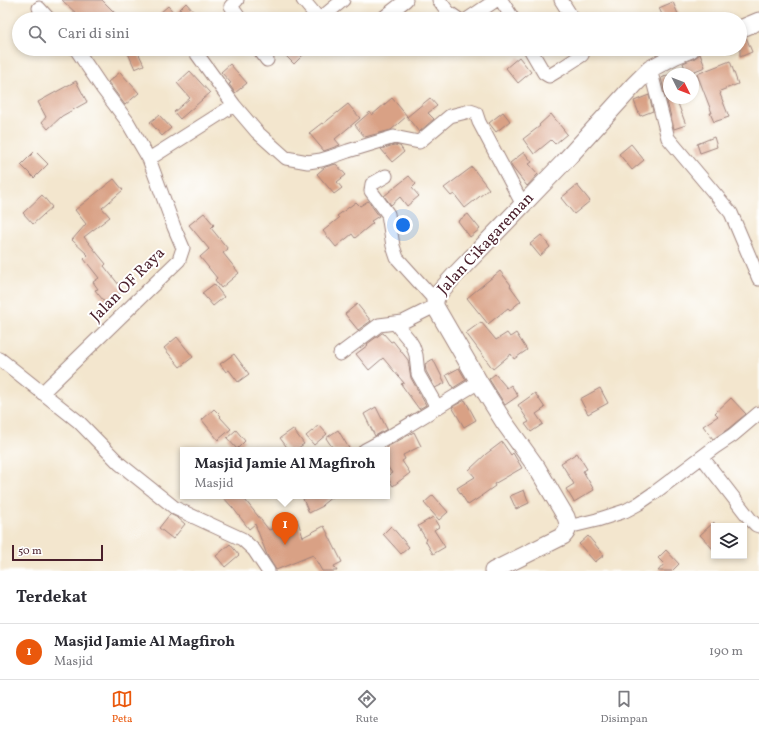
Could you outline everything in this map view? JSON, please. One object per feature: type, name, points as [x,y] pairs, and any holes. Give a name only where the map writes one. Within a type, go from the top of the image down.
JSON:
[{"type":"street","points":[[235,12],[231,6],[237,0]]},
{"type":"street","points":[[303,0],[313,12]]},
{"type":"street","points":[[328,12],[343,0]]},
{"type":"street","points":[[439,0],[448,12]]},
{"type":"street","points":[[478,12],[496,0]]},
{"type":"street","points":[[501,0],[508,12]]},
{"type":"street","points":[[561,0],[568,12]]},
{"type":"street","points":[[389,12],[398,2]]},
{"type":"street","points":[[39,8],[43,12]]},
{"type":"street","points":[[747,26],[759,21]]},
{"type":"street","name":"Jalan OF Raya","points":[[42,392],[179,260],[183,248],[149,159],[127,121],[81,56]]},
{"type":"street","points":[[198,56],[234,105],[257,132],[286,158],[308,162],[331,157],[394,138],[419,142],[450,116],[470,111],[476,113],[479,122],[523,205]]},
{"type":"street","points":[[264,56],[267,60]]},
{"type":"street","points":[[534,56],[544,73],[548,76],[580,56]]},
{"type":"street","name":"Jalan Cikagareman","points":[[568,527],[566,517],[537,468],[504,422],[479,382],[435,303],[438,294],[454,276],[564,162],[634,85],[650,69],[674,56]]},
{"type":"street","points":[[650,69],[668,138],[731,213],[759,279]]},
{"type":"street","points":[[149,159],[234,105]]},
{"type":"street","points":[[340,354],[379,325],[403,322],[435,303],[397,258],[393,246],[388,214],[372,191],[372,184],[386,176]]},
{"type":"street","points":[[395,323],[413,346],[416,355],[418,374],[437,407]]},
{"type":"street","points":[[0,359],[79,422],[120,464],[175,508],[242,539],[254,550],[268,571]]},
{"type":"street","points":[[371,447],[389,438],[479,382]]},
{"type":"street","points":[[494,571],[563,536],[568,527],[625,511],[638,504],[654,494],[758,415]]},
{"type":"street","points":[[702,457],[750,519],[759,526]]},
{"type":"building","points":[[62,0],[102,0],[114,12],[75,12]]},
{"type":"building","points":[[673,2],[677,12],[661,12],[659,8]]},
{"type":"building","points":[[186,3],[194,12],[177,12]]},
{"type":"building","points":[[168,6],[173,12],[161,12]]},
{"type":"building","points":[[747,40],[752,52],[747,54]]},
{"type":"building","points":[[129,56],[140,56],[144,65],[135,69]]},
{"type":"building","points":[[286,56],[302,56],[294,64]]},
{"type":"building","points":[[701,56],[705,67],[699,69],[699,68],[685,68],[683,63]]},
{"type":"building","points":[[519,57],[531,72],[518,83],[506,68]]},
{"type":"building","points":[[730,61],[738,84],[720,91],[729,117],[714,122],[699,79],[699,73]]},
{"type":"building","points":[[230,64],[247,83],[235,93],[229,84],[231,83],[221,72]]},
{"type":"building","points":[[190,71],[210,93],[180,119],[174,112],[190,98],[177,83]]},
{"type":"building","points":[[120,72],[139,93],[125,105],[108,82]]},
{"type":"building","points":[[76,81],[87,102],[62,116],[48,129],[42,122],[46,117],[38,102]]},
{"type":"building","points":[[649,95],[653,111],[640,116],[634,101]]},
{"type":"building","points":[[392,98],[407,116],[391,130],[365,137],[355,125],[370,112],[372,115]]},
{"type":"building","points":[[430,98],[437,106],[428,113],[434,119],[419,132],[407,117]]},
{"type":"building","points":[[348,104],[360,118],[335,139],[340,145],[324,151],[309,133]]},
{"type":"building","points":[[668,104],[678,104],[686,125],[674,129]]},
{"type":"building","points":[[503,112],[510,121],[496,132],[489,123]]},
{"type":"building","points":[[551,114],[567,134],[555,144],[551,140],[534,154],[523,139],[540,126],[539,125]]},
{"type":"building","points":[[159,115],[171,128],[162,136],[150,122]]},
{"type":"building","points":[[714,137],[717,147],[700,153],[697,144]]},
{"type":"building","points":[[631,144],[644,160],[632,170],[619,154]]},
{"type":"building","points":[[394,145],[400,146],[404,152],[392,162],[381,149]]},
{"type":"building","points":[[35,151],[48,164],[34,178],[21,165]]},
{"type":"building","points":[[524,152],[532,162],[529,164],[538,174],[527,186],[510,163]]},
{"type":"building","points":[[336,164],[346,175],[337,182],[342,188],[334,194],[317,174],[325,167]]},
{"type":"building","points":[[472,167],[489,189],[465,208],[454,194],[451,196],[444,188]]},
{"type":"building","points":[[409,176],[416,184],[412,188],[419,196],[407,206],[400,197],[391,205],[384,196]]},
{"type":"building","points":[[114,179],[123,190],[102,208],[110,217],[84,237],[106,264],[104,266],[123,290],[106,304],[95,290],[98,289],[93,282],[99,278],[84,259],[88,255],[72,240],[86,224],[75,210]]},
{"type":"building","points":[[577,185],[590,201],[574,214],[561,198]]},
{"type":"building","points":[[42,195],[52,207],[33,224],[23,213]]},
{"type":"building","points":[[368,201],[379,216],[371,221],[373,223],[355,238],[352,234],[336,247],[323,231],[339,218],[337,216],[356,202],[360,206]]},
{"type":"building","points":[[204,213],[214,225],[211,228],[228,249],[223,253],[239,273],[221,288],[215,280],[217,278],[200,257],[209,249],[189,225]]},
{"type":"building","points":[[468,214],[480,229],[470,237],[458,221]]},
{"type":"building","points":[[541,235],[550,247],[540,256],[530,244]]},
{"type":"building","points":[[500,271],[521,301],[510,310],[508,308],[488,324],[467,298]]},
{"type":"building","points":[[214,284],[224,297],[213,306],[202,293]]},
{"type":"building","points":[[357,304],[371,321],[358,330],[345,314]]},
{"type":"building","points":[[481,322],[496,340],[507,333],[510,337],[516,333],[527,350],[514,359],[511,354],[493,369],[466,333]]},
{"type":"building","points":[[382,333],[391,342],[393,341],[408,360],[411,378],[426,405],[419,409],[401,384],[404,383],[383,358],[369,370],[356,354]]},
{"type":"building","points":[[177,337],[193,357],[180,367],[164,348]]},
{"type":"building","points":[[234,354],[249,374],[238,382],[229,370],[226,372],[220,364]]},
{"type":"building","points":[[433,359],[445,383],[435,388],[426,371],[425,364]]},
{"type":"building","points":[[459,368],[466,380],[453,388],[446,375]]},
{"type":"building","points":[[495,374],[507,388],[511,385],[518,396],[505,405],[489,379]]},
{"type":"building","points":[[600,388],[608,403],[588,414],[580,399]]},
{"type":"building","points":[[535,393],[545,408],[536,414],[543,424],[531,432],[525,424],[529,422],[518,405]]},
{"type":"building","points":[[731,398],[746,414],[713,439],[703,426],[718,416],[715,413]]},
{"type":"building","points":[[465,400],[476,420],[464,427],[452,407]]},
{"type":"building","points":[[376,407],[387,429],[375,436],[364,414]]},
{"type":"building","points":[[214,409],[231,429],[218,440],[202,420]]},
{"type":"building","points":[[319,425],[327,434],[314,445],[306,436]]},
{"type":"building","points":[[293,429],[304,444],[300,447],[287,447],[280,438]]},
{"type":"building","points":[[236,430],[245,441],[239,447],[235,447],[227,438]]},
{"type":"building","points":[[338,430],[348,447],[332,447],[326,438]]},
{"type":"building","points":[[414,432],[421,446],[403,455],[405,459],[402,461],[410,473],[393,486],[390,482],[390,474],[392,473],[390,470],[390,447],[387,447]]},
{"type":"building","points":[[502,442],[511,455],[513,453],[522,468],[494,484],[495,486],[468,505],[457,488],[475,477],[469,470],[486,454]]},
{"type":"building","points":[[577,453],[587,469],[583,471],[594,490],[574,502],[566,489],[574,484],[561,463]]},
{"type":"building","points":[[524,490],[529,503],[516,509],[510,496]]},
{"type":"building","points":[[433,495],[448,512],[439,520],[424,503]]},
{"type":"building","points":[[225,499],[244,499],[269,530],[297,519],[303,537],[324,526],[342,562],[334,566],[337,571],[322,571],[313,555],[276,570],[267,555],[255,524],[249,529]]},
{"type":"building","points":[[303,499],[329,499],[322,505],[323,506],[309,513]]},
{"type":"building","points":[[170,514],[185,524],[173,539],[159,528]]},
{"type":"building","points":[[433,517],[439,527],[434,530],[445,547],[433,554],[418,526]]},
{"type":"building","points":[[711,525],[711,547],[700,535]]},
{"type":"building","points":[[391,526],[409,547],[401,554],[383,534]]},
{"type":"building","points":[[588,536],[604,555],[595,562],[579,544]]},
{"type":"building","points":[[230,544],[239,555],[225,567],[216,556]]},
{"type":"building","points":[[666,550],[679,564],[672,571],[658,571],[664,564],[658,558]]},
{"type":"place","name":"Masjid Jamie Al Magfiroh","points":[[285,545]]}]
